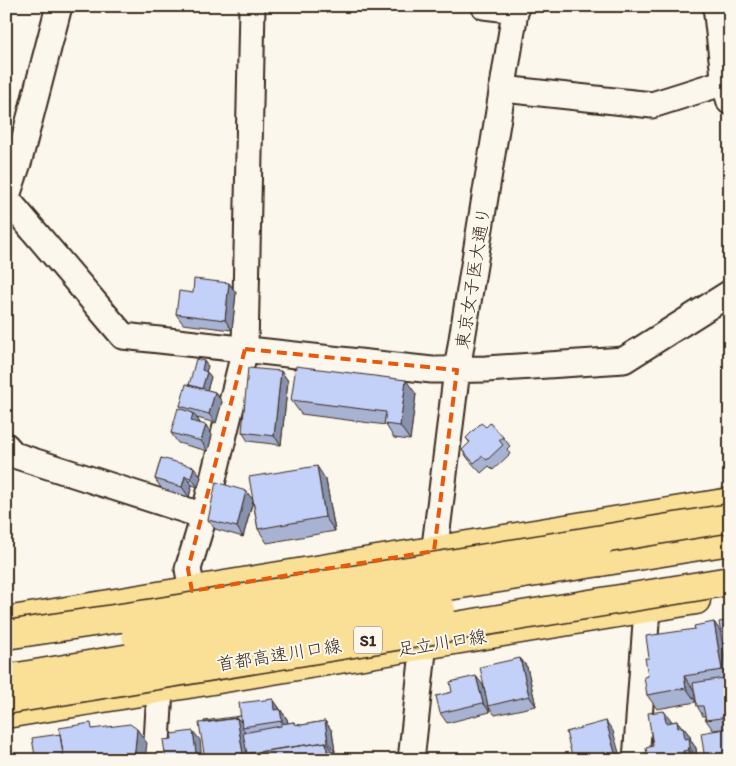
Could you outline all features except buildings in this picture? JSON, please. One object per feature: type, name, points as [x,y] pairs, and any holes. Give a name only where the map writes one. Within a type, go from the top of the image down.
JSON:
[{"type":"main road","points":[[6,621],[730,502]]},
{"type":"main road","points":[[6,635],[730,518]]},
{"type":"main road","points":[[6,654],[470,584],[730,541]]},
{"type":"main road","name":"S1","points":[[6,679],[290,631],[705,570],[730,570]]},
{"type":"main road","name":"首都高速川口線","points":[[6,700],[730,580]]},
{"type":"main road","name":"足立川口線","points":[[6,714],[730,595]]},
{"type":"street","points":[[59,6],[19,160],[6,198],[123,336],[432,370],[624,360],[730,293]]},
{"type":"street","points":[[192,590],[188,569],[204,516],[245,350],[252,6]]},
{"type":"street","points":[[484,6],[516,8]]},
{"type":"street","points":[[502,89],[652,105],[727,92],[716,6]]},
{"type":"street","name":"東京女子医大通り","points":[[411,760],[434,551],[457,370],[516,8]]},
{"type":"street","points":[[6,446],[14,455],[204,516]]},
{"type":"street","points":[[636,760],[647,609]]},
{"type":"street","points":[[156,760],[160,689]]},
{"type":"highlighted area","points":[[245,349],[457,370],[434,551],[192,591],[188,569]]}]
